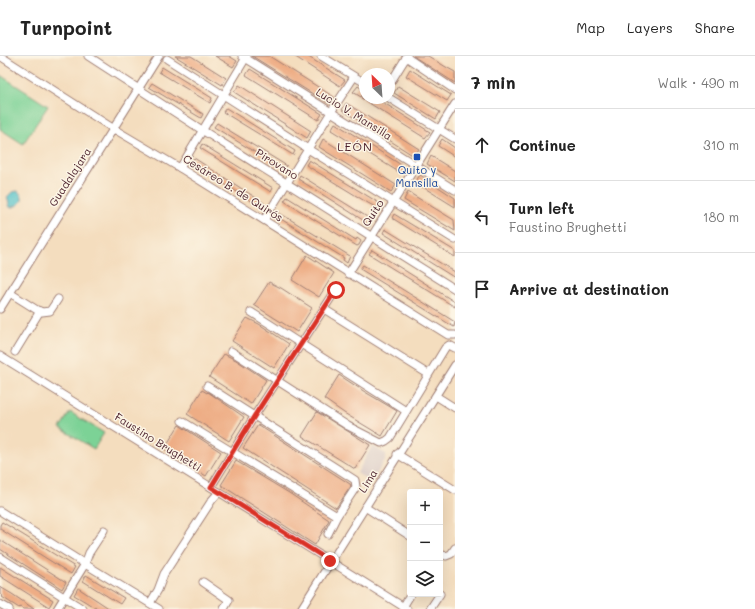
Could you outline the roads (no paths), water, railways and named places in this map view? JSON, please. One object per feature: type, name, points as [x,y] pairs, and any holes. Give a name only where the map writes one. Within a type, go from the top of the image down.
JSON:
[{"type":"street","name":"Cesáreo B. de Quirós","points":[[0,56],[114,129],[264,220],[348,274],[448,335],[455,335]]},
{"type":"street","name":"Pirovano","points":[[88,56],[202,130],[455,289]]},
{"type":"street","name":"Guadalajara","points":[[0,309],[159,56]]},
{"type":"street","points":[[321,56],[359,80]]},
{"type":"street","points":[[180,168],[245,57]]},
{"type":"street","name":"Lucio V. Mansilla","points":[[245,57],[455,190]]},
{"type":"street","points":[[395,75],[407,57],[455,90]]},
{"type":"street","points":[[167,59],[455,240]]},
{"type":"street","points":[[264,220],[354,77]]},
{"type":"street","points":[[395,102],[455,139]]},
{"type":"street","name":"Quito","points":[[348,274],[455,104]]},
{"type":"street","points":[[211,487],[255,415],[336,290]]},
{"type":"street","points":[[0,294],[8,296],[40,311],[50,311],[58,299]]},
{"type":"street","points":[[324,309],[428,374]]},
{"type":"street","points":[[15,352],[40,311]]},
{"type":"street","points":[[251,312],[406,411]]},
{"type":"street","points":[[231,351],[348,426],[381,443],[390,438],[445,348],[448,345],[455,348]]},
{"type":"street","name":"Faustino Brughetti","points":[[0,356],[405,608]]},
{"type":"street","name":"Lima","points":[[301,609],[455,365]]},
{"type":"street","points":[[207,386],[255,415],[355,480],[356,487],[337,516],[328,534]]},
{"type":"street","points":[[436,396],[455,408]]},
{"type":"street","points":[[182,421],[337,516]]},
{"type":"street","points":[[398,454],[455,490]]},
{"type":"street","points":[[150,603],[158,590],[164,574],[212,500],[219,492]]},
{"type":"street","points":[[365,507],[407,534]]},
{"type":"street","points":[[0,510],[159,609]]},
{"type":"street","points":[[57,609],[104,530]]},
{"type":"street","points":[[443,555],[451,554],[455,548]]},
{"type":"street","points":[[0,557],[83,609]]},
{"type":"street","points":[[203,582],[228,600],[224,609]]},
{"type":"street","points":[[405,608],[410,597]]},
{"type":"street","points":[[430,609],[438,597]]},
{"type":"street","points":[[0,604],[9,609]]},
{"type":"water","points":[[18,191],[22,196],[22,201],[12,208],[8,206],[9,204],[7,197],[12,192]]},
{"type":"place","name":"Quito y Mansilla","points":[[417,157]]},
{"type":"district","name":"LEÓN","points":[[355,147]]}]
